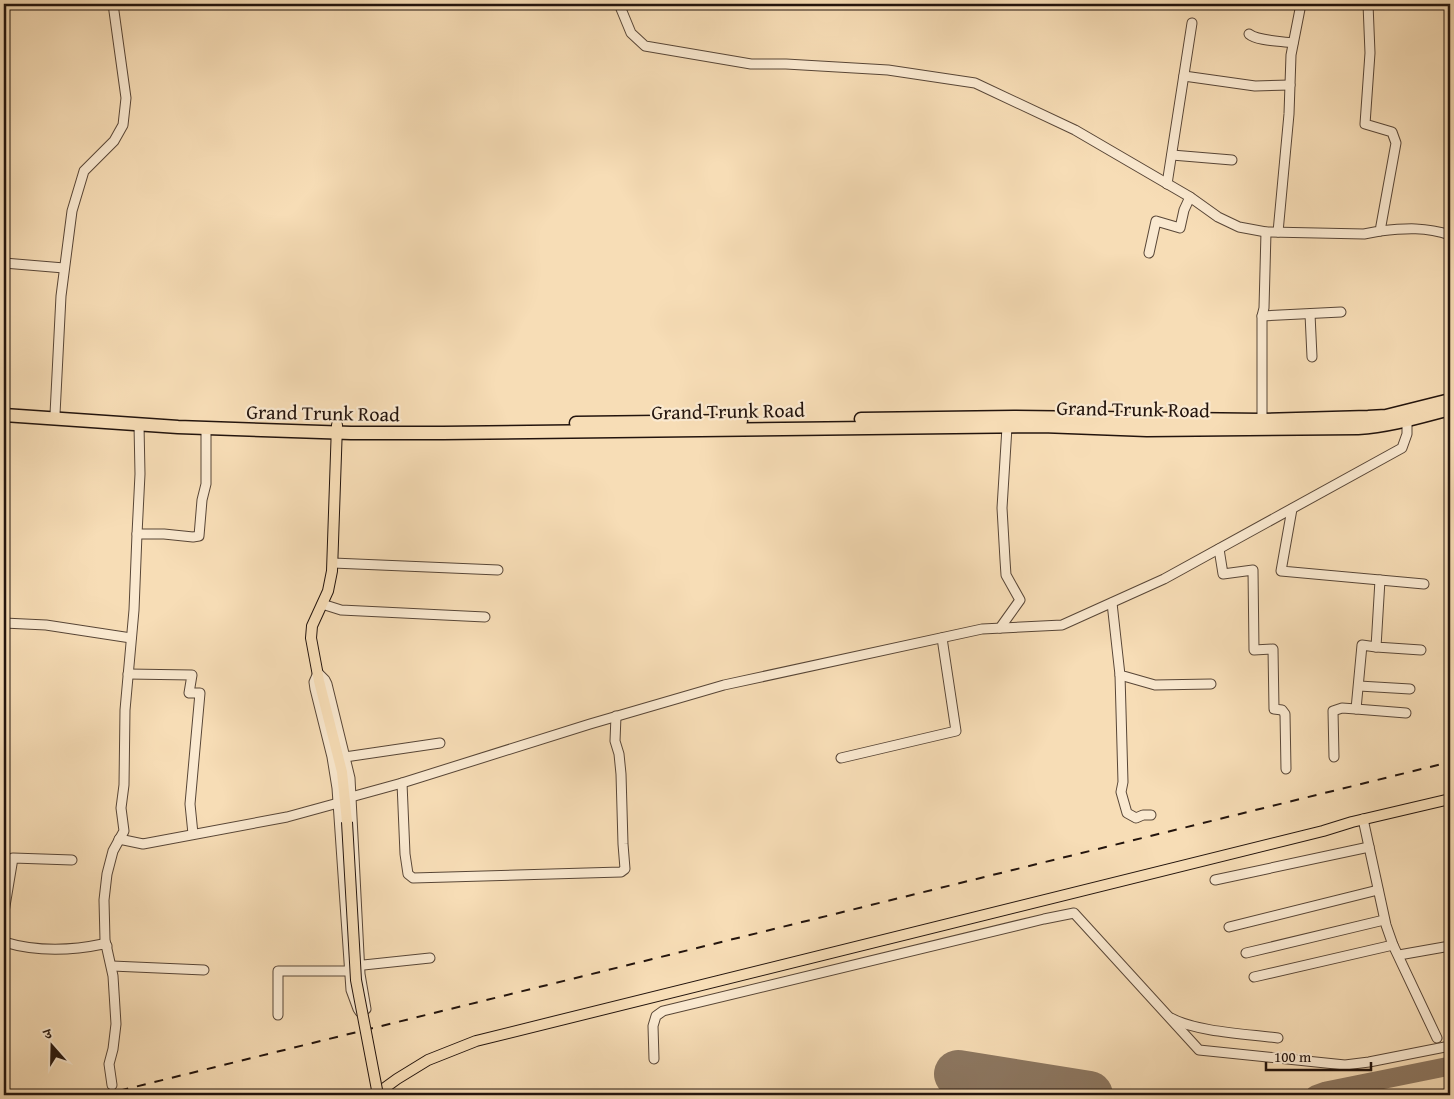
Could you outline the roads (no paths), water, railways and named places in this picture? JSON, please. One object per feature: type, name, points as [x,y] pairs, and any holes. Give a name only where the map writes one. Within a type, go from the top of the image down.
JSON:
[{"type":"highway","name":"Grand Trunk Road","points":[[4,415],[206,429],[1014,418],[1262,420],[1386,416],[1450,400]]},
{"type":"highway","name":"Grand Trunk Road","points":[[4,409],[207,424],[443,433],[1007,427],[1147,430],[1377,427],[1450,409]]},
{"type":"main road","points":[[336,428],[337,465],[332,563],[328,592],[312,626],[311,638],[342,772],[347,822],[356,980],[376,1095],[386,1091],[397,1079],[428,1060],[476,1041],[1450,799]]},
{"type":"street","points":[[55,414],[64,268],[72,211],[84,171],[114,141],[123,125],[126,98],[113,4]]},
{"type":"street","points":[[619,4],[631,32],[644,46],[751,64],[786,64],[888,70],[975,83],[1075,130],[1190,197],[1218,217],[1239,227],[1266,232],[1364,234],[1402,228],[1432,229],[1450,235]]},
{"type":"street","points":[[1278,232],[1289,114],[1290,55],[1300,4]]},
{"type":"street","points":[[1368,4],[1370,53],[1365,124],[1392,132],[1396,143],[1380,231]]},
{"type":"street","points":[[1168,184],[1192,23]]},
{"type":"street","points":[[1250,34],[1254,38],[1293,43]]},
{"type":"street","points":[[1184,76],[1255,86],[1290,85]]},
{"type":"street","points":[[1172,154],[1232,160]]},
{"type":"street","points":[[1149,253],[1156,221],[1180,228],[1184,210],[1190,197]]},
{"type":"street","points":[[1262,420],[1262,316],[1264,308],[1266,232]]},
{"type":"street","points":[[4,263],[64,268]]},
{"type":"street","points":[[1262,316],[1341,312]]},
{"type":"street","points":[[1310,314],[1312,356]]},
{"type":"street","points":[[351,797],[724,685],[982,630],[1062,625],[1164,579],[1402,448],[1407,434],[1407,421]]},
{"type":"street","points":[[112,1085],[109,1064],[116,1024],[112,966],[105,940],[104,915],[106,874],[112,851],[124,831],[121,808],[124,785],[125,710],[136,581],[140,474],[139,425]]},
{"type":"street","points":[[1000,628],[1020,600],[1006,575],[1004,560],[1002,508],[1007,427]]},
{"type":"street","points":[[137,534],[200,536],[202,500],[206,484],[206,429]]},
{"type":"street","points":[[1292,509],[1281,571],[1424,584]]},
{"type":"street","points":[[1219,549],[1223,574],[1252,570],[1254,650],[1272,649],[1274,709],[1282,710],[1285,714],[1286,768]]},
{"type":"street","points":[[332,563],[498,570]]},
{"type":"street","points":[[1376,647],[1380,580]]},
{"type":"street","points":[[322,604],[341,610],[485,617]]},
{"type":"street","points":[[1112,604],[1120,675],[1123,782],[1120,792],[1127,813],[1136,818],[1143,815],[1151,815]]},
{"type":"street","points":[[4,623],[46,625],[130,638]]},
{"type":"street","points":[[841,758],[956,731],[942,638]]},
{"type":"street","points":[[1356,709],[1362,646],[1421,650]]},
{"type":"street","points":[[318,673],[327,684],[350,778],[360,965],[366,1009],[360,1012],[351,990],[337,788],[332,757],[315,689],[314,682],[318,673]]},
{"type":"street","points":[[128,674],[192,675],[189,693],[200,694],[190,804],[194,834]]},
{"type":"street","points":[[1120,675],[1155,685],[1211,684]]},
{"type":"street","points":[[1359,686],[1410,690]]},
{"type":"street","points":[[1334,757],[1333,711],[1342,708],[1406,713]]},
{"type":"street","points":[[402,783],[405,854],[408,874],[413,878],[621,872],[626,869],[623,844],[620,764],[615,741],[616,716]]},
{"type":"street","points":[[345,757],[440,743]]},
{"type":"street","points":[[119,839],[143,844],[287,817],[338,803]]},
{"type":"street","points":[[1363,820],[1384,920],[1393,946],[1399,955],[1437,1038]]},
{"type":"street","points":[[1215,880],[1369,847]]},
{"type":"street","points":[[4,912],[13,858],[72,860]]},
{"type":"street","points":[[1229,927],[1378,890]]},
{"type":"street","points":[[654,1059],[653,1026],[656,1016],[664,1011],[1074,913],[1199,1050],[1345,1065],[1450,1046]]},
{"type":"street","points":[[1246,953],[1384,920]]},
{"type":"street","points":[[4,942],[21,947],[51,950],[79,949],[103,944],[107,946]]},
{"type":"street","points":[[1254,977],[1393,946]]},
{"type":"street","points":[[1399,955],[1450,946]]},
{"type":"street","points":[[278,1015],[278,971],[349,969],[360,965],[430,958]]},
{"type":"street","points":[[112,966],[204,970]]},
{"type":"street","points":[[1165,1014],[1180,1022],[1210,1029],[1278,1038]]},
{"type":"railway","points":[[102,1095],[1450,762]]}]
